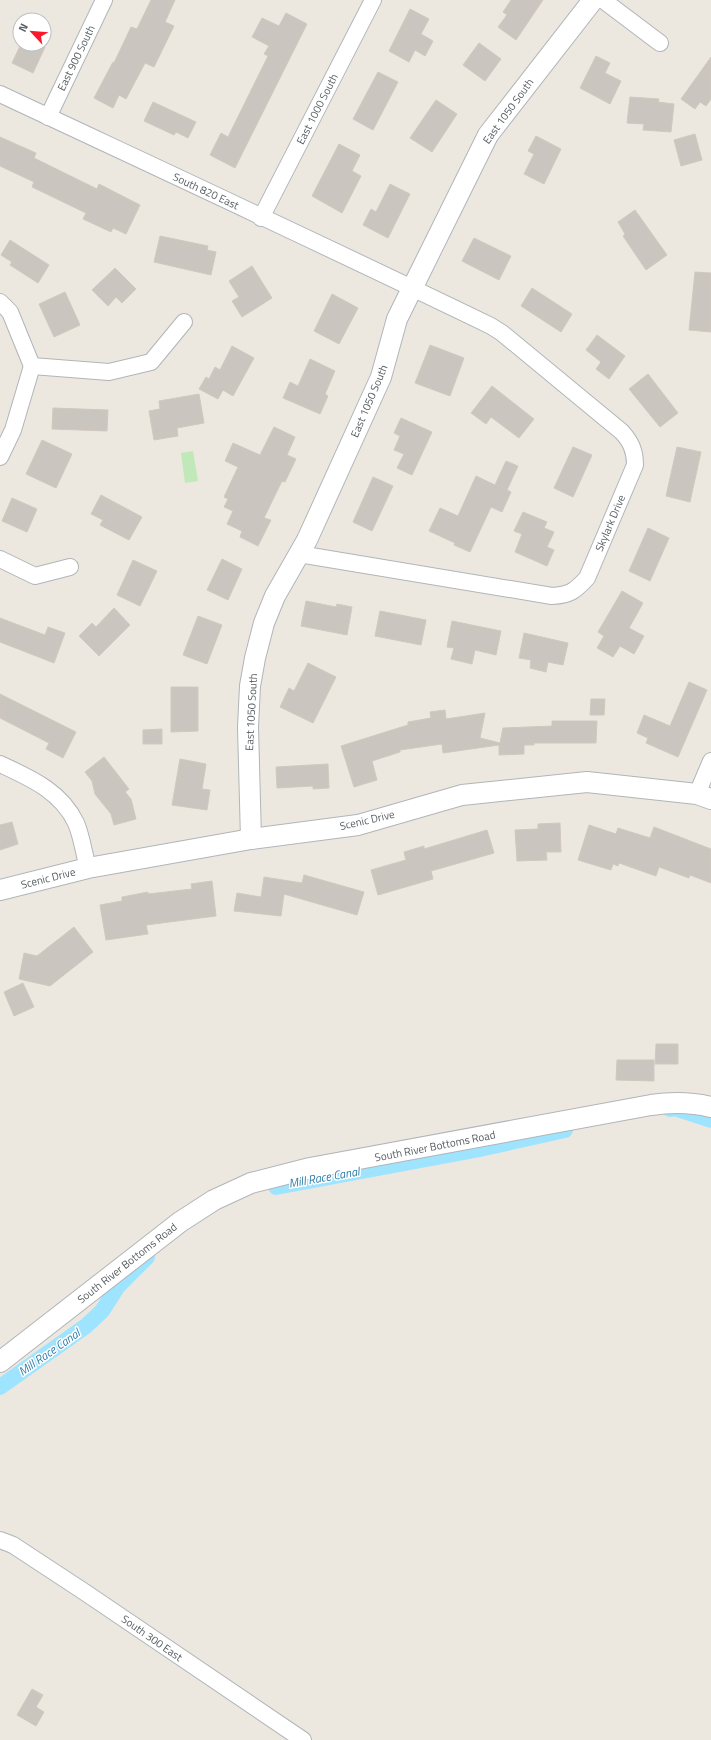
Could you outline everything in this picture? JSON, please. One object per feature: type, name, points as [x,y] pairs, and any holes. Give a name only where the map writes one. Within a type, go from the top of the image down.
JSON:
[{"type":"street","name":"East 900 South","points":[[48,117],[104,0]]},
{"type":"street","name":"East 1000 South","points":[[262,218],[373,0]]},
{"type":"street","name":"East 1050 South","points":[[251,839],[248,727],[250,686],[264,622],[275,596],[307,540],[381,377],[397,319],[488,135],[593,0]]},
{"type":"street","points":[[603,0],[660,43]]},
{"type":"street","name":"South 820 East","points":[[0,94],[412,287]]},
{"type":"street","name":"Skylark Drive","points":[[299,554],[552,596],[564,595],[575,590],[586,578],[635,465],[635,453],[630,441],[622,432],[502,333],[412,287]]},
{"type":"street","points":[[0,302],[10,312],[32,366],[13,430],[0,457]]},
{"type":"street","points":[[32,366],[109,372],[151,362],[184,322]]},
{"type":"street","points":[[0,559],[35,576],[70,567]]},
{"type":"street","points":[[704,796],[711,761]]},
{"type":"street","points":[[0,764],[45,786],[63,803],[76,823],[88,868]]},
{"type":"street","name":"Scenic Drive","points":[[0,890],[88,868],[251,839],[358,825],[462,795],[587,782],[704,796]]},
{"type":"street","name":"South River Bottoms Road","points":[[0,1362],[180,1222],[214,1200],[251,1183],[310,1168],[668,1102],[685,1102],[711,1107]]},
{"type":"street","name":"South 300 East","points":[[0,1540],[13,1545],[86,1593],[166,1649],[303,1740]]},
{"type":"green space","points":[[193,451],[198,481],[185,483],[181,453]]},
{"type":"building","points":[[151,0],[175,0],[165,22],[174,26],[154,67],[145,63],[126,99],[119,95],[113,108],[94,98],[113,62],[114,63],[131,27],[137,29]]},
{"type":"building","points":[[511,0],[543,0],[516,40],[498,27],[507,15],[503,12]]},
{"type":"building","points":[[410,9],[429,19],[421,34],[433,41],[425,56],[415,50],[409,62],[389,51]]},
{"type":"building","points":[[286,13],[307,24],[235,168],[210,155],[221,133],[228,137],[268,56],[264,54],[269,46],[252,37],[262,18],[279,26]]},
{"type":"building","points":[[479,43],[501,59],[485,81],[463,65]]},
{"type":"building","points":[[17,52],[43,52],[33,73],[12,63]]},
{"type":"building","points":[[596,56],[610,63],[605,73],[621,81],[610,104],[580,88]]},
{"type":"building","points":[[711,57],[711,99],[706,106],[700,102],[695,109],[681,99]]},
{"type":"building","points":[[378,72],[398,82],[373,130],[353,119]]},
{"type":"building","points":[[630,97],[659,99],[658,102],[674,104],[671,132],[643,130],[644,124],[627,123]]},
{"type":"building","points":[[436,100],[457,114],[432,152],[410,138]]},
{"type":"building","points":[[153,102],[196,122],[188,138],[176,132],[174,135],[144,121]]},
{"type":"building","points":[[695,134],[702,160],[681,166],[674,140]]},
{"type":"building","points":[[536,136],[561,149],[544,184],[524,174],[534,154],[528,151]]},
{"type":"building","points":[[0,137],[36,153],[34,158],[97,189],[99,184],[140,205],[126,234],[113,228],[111,232],[83,219],[86,213],[32,187],[34,182],[0,166]]},
{"type":"building","points":[[339,144],[360,155],[352,171],[361,176],[342,213],[312,196]]},
{"type":"building","points":[[390,184],[410,194],[388,238],[363,225],[371,209],[376,212]]},
{"type":"building","points":[[635,210],[667,255],[646,270],[623,236],[625,234],[618,222]]},
{"type":"building","points":[[160,236],[208,246],[207,250],[216,252],[211,275],[154,262]]},
{"type":"building","points":[[474,238],[511,256],[499,280],[462,261]]},
{"type":"building","points":[[10,240],[49,265],[38,283],[10,265],[12,262],[1,255]]},
{"type":"building","points":[[252,266],[272,298],[242,317],[232,301],[239,297],[229,281]]},
{"type":"building","points":[[115,268],[136,289],[122,303],[116,297],[108,306],[92,290]]},
{"type":"building","points":[[695,272],[711,273],[711,332],[689,330]]},
{"type":"building","points":[[532,288],[572,314],[561,332],[521,306]]},
{"type":"building","points":[[65,292],[80,325],[54,337],[39,304]]},
{"type":"building","points":[[332,294],[358,308],[339,344],[314,331]]},
{"type":"building","points":[[597,335],[625,356],[609,379],[596,369],[601,362],[586,350]]},
{"type":"building","points":[[430,345],[464,358],[450,396],[415,383]]},
{"type":"building","points":[[232,346],[254,358],[233,396],[223,390],[218,399],[199,389],[206,377],[209,379],[215,367],[220,370]]},
{"type":"building","points":[[310,359],[335,371],[325,394],[328,396],[320,414],[283,398],[290,382],[298,386]]},
{"type":"building","points":[[648,374],[678,413],[660,427],[629,389]]},
{"type":"building","points":[[492,386],[534,419],[519,438],[491,417],[486,424],[471,413]]},
{"type":"building","points":[[199,394],[204,423],[177,428],[178,436],[154,440],[149,411],[160,409],[159,401]]},
{"type":"building","points":[[53,408],[108,410],[107,431],[52,429]]},
{"type":"building","points":[[401,418],[432,432],[412,475],[397,468],[404,454],[394,450],[400,436],[394,433]]},
{"type":"building","points":[[274,427],[295,437],[287,455],[296,459],[285,482],[282,481],[264,518],[271,520],[258,546],[240,537],[242,531],[227,524],[233,511],[224,507],[228,499],[224,497],[238,467],[225,461],[233,443],[260,455]]},
{"type":"building","points":[[42,440],[72,454],[56,488],[26,474]]},
{"type":"building","points":[[573,447],[592,455],[573,497],[554,488]]},
{"type":"building","points":[[677,447],[701,452],[690,502],[666,496]]},
{"type":"building","points":[[506,461],[518,466],[507,490],[511,492],[502,512],[491,507],[470,552],[429,531],[440,508],[458,516],[476,476],[495,485]]},
{"type":"building","points":[[373,477],[393,486],[372,531],[353,522]]},
{"type":"building","points":[[101,495],[142,517],[129,540],[100,525],[103,520],[91,514]]},
{"type":"building","points":[[12,498],[37,509],[27,532],[2,521]]},
{"type":"building","points":[[523,512],[547,522],[544,528],[554,532],[547,547],[554,550],[547,566],[515,552],[522,534],[514,531]]},
{"type":"building","points":[[648,528],[669,538],[650,581],[629,571]]},
{"type":"building","points":[[222,559],[242,569],[228,600],[207,590]]},
{"type":"building","points":[[133,560],[157,571],[140,606],[117,595]]},
{"type":"building","points":[[622,591],[643,603],[629,628],[644,636],[634,654],[620,646],[613,657],[597,648],[604,636],[598,632]]},
{"type":"building","points":[[306,601],[336,607],[337,604],[352,607],[347,635],[301,626]]},
{"type":"building","points":[[114,608],[130,625],[99,656],[79,636],[92,623],[96,627]]},
{"type":"building","points":[[380,611],[426,620],[421,645],[375,636]]},
{"type":"building","points":[[198,616],[222,625],[207,664],[183,655]]},
{"type":"building","points":[[0,618],[45,635],[48,627],[65,633],[54,663],[0,642]]},
{"type":"building","points":[[452,621],[501,631],[496,655],[475,650],[472,664],[451,659],[454,648],[447,647]]},
{"type":"building","points":[[524,633],[568,643],[563,665],[548,662],[546,672],[530,668],[531,660],[519,658]]},
{"type":"building","points":[[308,663],[336,677],[313,723],[280,707],[289,688],[294,691]]},
{"type":"building","points":[[689,682],[707,690],[678,757],[646,743],[648,738],[637,733],[644,715],[670,726]]},
{"type":"building","points":[[171,687],[198,687],[198,731],[171,732]]},
{"type":"building","points":[[0,694],[76,732],[63,758],[46,749],[49,743],[0,718]]},
{"type":"building","points":[[591,699],[605,699],[604,715],[590,715]]},
{"type":"building","points":[[445,710],[446,719],[485,713],[480,738],[500,743],[503,728],[552,726],[552,721],[597,721],[596,743],[534,743],[534,745],[524,745],[524,754],[499,755],[499,745],[443,753],[442,744],[400,750],[400,752],[372,761],[377,780],[354,787],[341,746],[408,725],[408,722],[431,718],[430,712]]},
{"type":"building","points":[[162,729],[162,744],[143,744],[143,730]]},
{"type":"building","points":[[104,757],[129,789],[125,792],[131,799],[136,819],[114,825],[111,814],[95,794],[92,781],[85,772]]},
{"type":"building","points":[[180,759],[206,764],[202,789],[210,790],[207,810],[172,805]]},
{"type":"building","points":[[328,764],[329,788],[313,789],[313,786],[277,788],[276,767]]},
{"type":"building","points":[[12,822],[18,844],[0,850],[0,825]]},
{"type":"building","points":[[560,823],[561,852],[546,852],[547,860],[517,861],[515,830],[538,829],[538,824]]},
{"type":"building","points":[[589,825],[616,834],[618,828],[650,838],[654,827],[711,849],[711,883],[690,875],[689,878],[659,867],[656,876],[619,863],[618,866],[613,864],[611,870],[578,860]]},
{"type":"building","points":[[487,830],[494,853],[431,871],[433,879],[378,895],[371,870],[406,860],[404,852],[424,846],[424,849]]},
{"type":"building","points":[[304,875],[364,892],[357,915],[284,894],[281,916],[234,911],[237,893],[261,897],[264,877],[302,883]]},
{"type":"building","points":[[212,881],[216,916],[146,925],[148,934],[106,940],[100,905],[122,901],[122,897],[148,892],[148,894],[192,889],[191,884]]},
{"type":"building","points":[[74,927],[93,952],[50,986],[19,979],[24,953],[37,956]]},
{"type":"building","points":[[23,983],[34,1007],[14,1016],[4,992]]},
{"type":"building","points":[[656,1044],[678,1044],[678,1064],[655,1064]]},
{"type":"building","points":[[617,1060],[654,1060],[654,1081],[616,1080]]},
{"type":"building","points":[[32,1689],[43,1695],[36,1707],[44,1712],[36,1726],[17,1715]]},
{"type":"waterway","name":"Mill Race Canal","points":[[670,1109],[674,1108],[711,1120]]},
{"type":"waterway","name":"Mill Race Canal","points":[[276,1187],[475,1150],[565,1130]]},
{"type":"waterway","name":"Mill Race Canal","points":[[0,1387],[86,1326],[102,1311],[118,1286],[147,1257]]}]
